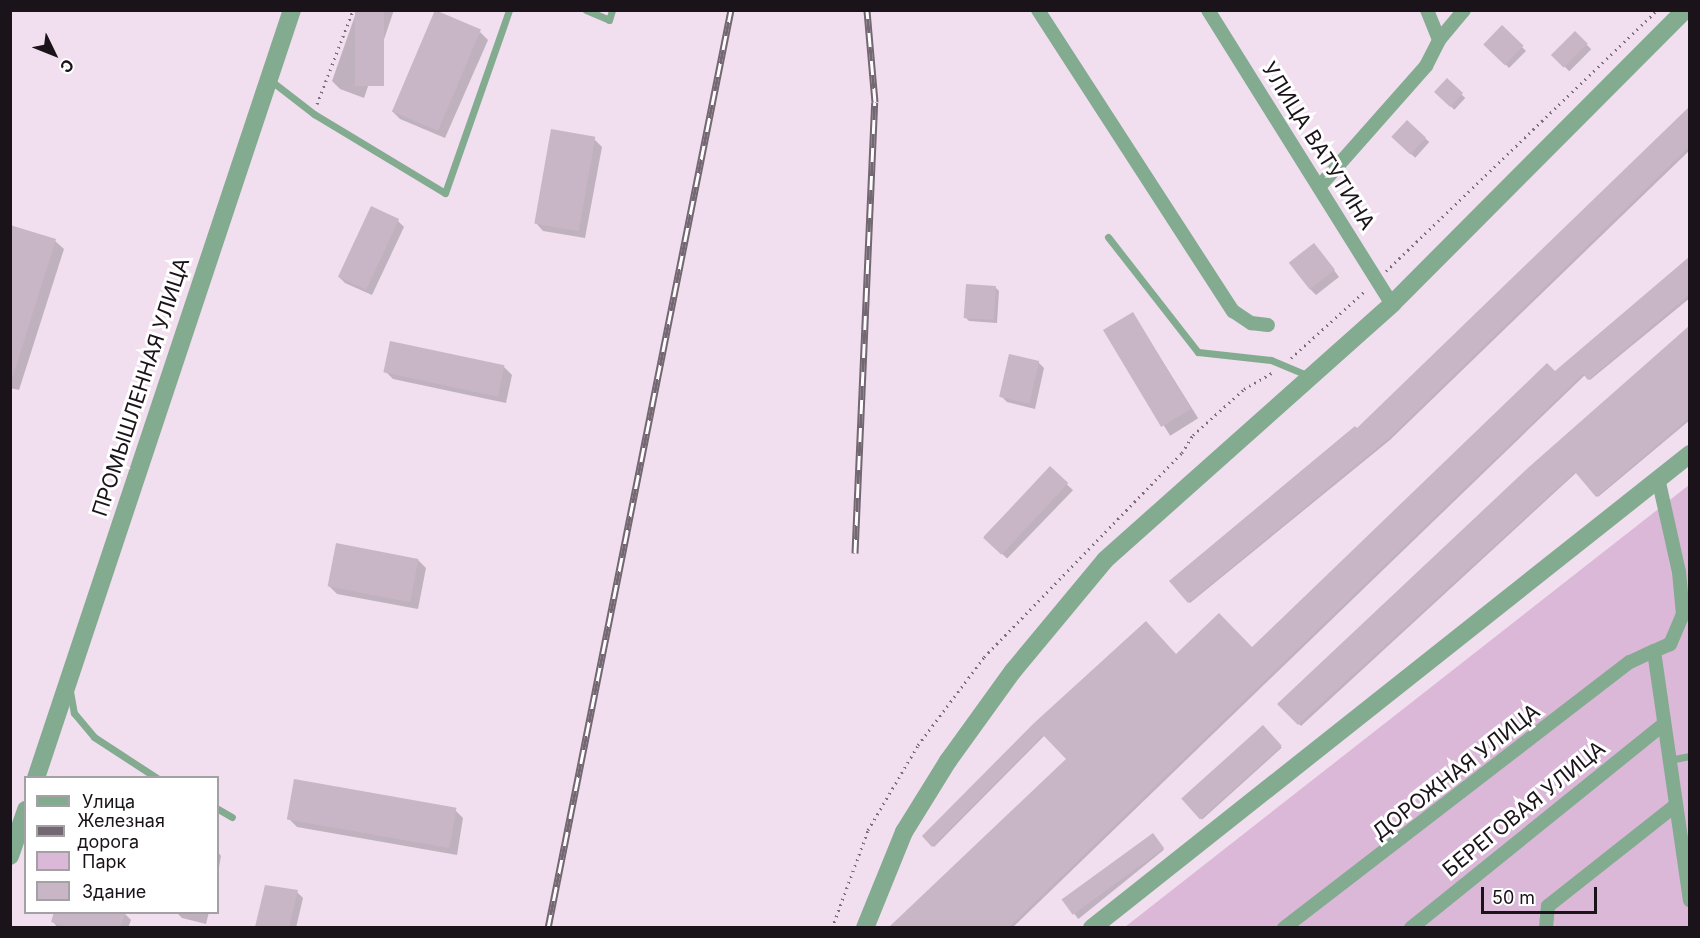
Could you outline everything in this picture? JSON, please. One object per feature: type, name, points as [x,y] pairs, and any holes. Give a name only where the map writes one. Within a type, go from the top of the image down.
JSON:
[{"type":"street","name":"ПРОМЫШЛЕННАЯ УЛИЦА","points":[[36,776],[292,10]]},
{"type":"street","points":[[1038,10],[1233,311],[1251,323],[1268,325]]},
{"type":"street","name":"УЛИЦА ВАТУТИНА","points":[[1208,10],[1392,304]]},
{"type":"street","points":[[1427,10],[1439,40]]},
{"type":"street","points":[[1319,187],[1426,66],[1439,40],[1464,10]]},
{"type":"street","points":[[865,927],[904,832],[1013,671],[1105,560],[1392,304],[1685,10]]},
{"type":"street","points":[[1092,927],[1689,454]]},
{"type":"street","name":"ДОРОЖНАЯ УЛИЦА","points":[[1284,927],[1630,662],[1670,644],[1683,614],[1678,572],[1658,478]]},
{"type":"street","points":[[1654,651],[1676,805],[1686,846],[1689,900]]},
{"type":"street","name":"БЕРЕГОВАЯ УЛИЦА","points":[[1411,927],[1664,724]]},
{"type":"street","points":[[1546,927],[1548,906],[1676,805]]},
{"type":"street","points":[[10,856],[24,816]]},
{"type":"lane","points":[[268,78],[314,114],[445,193],[509,10]]},
{"type":"lane","points":[[586,10],[609,20],[612,10]]},
{"type":"lane","points":[[1108,237],[1198,351],[1271,360],[1311,377]]},
{"type":"lane","points":[[69,680],[74,713],[93,737],[156,776]]},
{"type":"lane","points":[[1669,760],[1689,756]]},
{"type":"lane","points":[[219,810],[232,817]]},
{"type":"path","points":[[314,114],[353,10]]},
{"type":"green space","points":[[1689,485],[1689,927],[1125,927]]},
{"type":"building","points":[[355,10],[384,10],[384,86],[355,86]]},
{"type":"building","points":[[435,10],[481,30],[438,131],[392,111]]},
{"type":"building","points":[[1502,25],[1524,46],[1505,65],[1483,44]]},
{"type":"building","points":[[1575,31],[1588,44],[1564,68],[1551,55]]},
{"type":"building","points":[[1447,78],[1463,93],[1450,107],[1434,92]]},
{"type":"building","points":[[1689,107],[1689,147],[1389,438],[1188,603],[1169,581],[1355,426],[1357,428]]},
{"type":"building","points":[[1407,120],[1426,138],[1410,155],[1391,137]]},
{"type":"building","points":[[551,129],[595,137],[579,231],[534,224]]},
{"type":"building","points":[[371,206],[399,219],[366,290],[338,277]]},
{"type":"building","points":[[10,225],[56,239],[13,376],[10,375]]},
{"type":"building","points":[[1314,243],[1335,270],[1310,289],[1289,263]]},
{"type":"building","points":[[1689,257],[1689,295],[1588,380],[1583,374],[1009,927],[889,927],[1066,759],[1043,735],[932,847],[922,836],[1033,724],[1146,621],[1176,654],[1219,613],[1252,647],[1547,363],[1555,371]]},
{"type":"building","points":[[966,284],[996,286],[994,320],[964,318]]},
{"type":"building","points":[[1133,312],[1191,409],[1161,427],[1103,330]]},
{"type":"building","points":[[1689,326],[1689,418],[1596,497],[1575,472],[1298,725],[1277,704],[1529,467]]},
{"type":"building","points":[[390,341],[504,365],[498,397],[383,372]]},
{"type":"building","points":[[1009,354],[1039,361],[1029,404],[999,397]]},
{"type":"building","points":[[1050,466],[1068,483],[1001,555],[983,538]]},
{"type":"building","points":[[336,543],[418,559],[410,602],[328,586]]},
{"type":"building","points":[[1263,725],[1282,746],[1200,819],[1181,799]]},
{"type":"building","points":[[294,779],[456,808],[449,848],[287,819]]},
{"type":"building","points":[[1153,833],[1164,848],[1073,915],[1062,899]]},
{"type":"building","points":[[265,885],[298,890],[289,927],[255,927]]},
{"type":"building","points":[[53,914],[125,914],[120,927],[67,927],[51,922]]},
{"type":"railway","points":[[548,928],[731,10]]},
{"type":"railway","points":[[855,553],[875,102],[867,10]]}]
